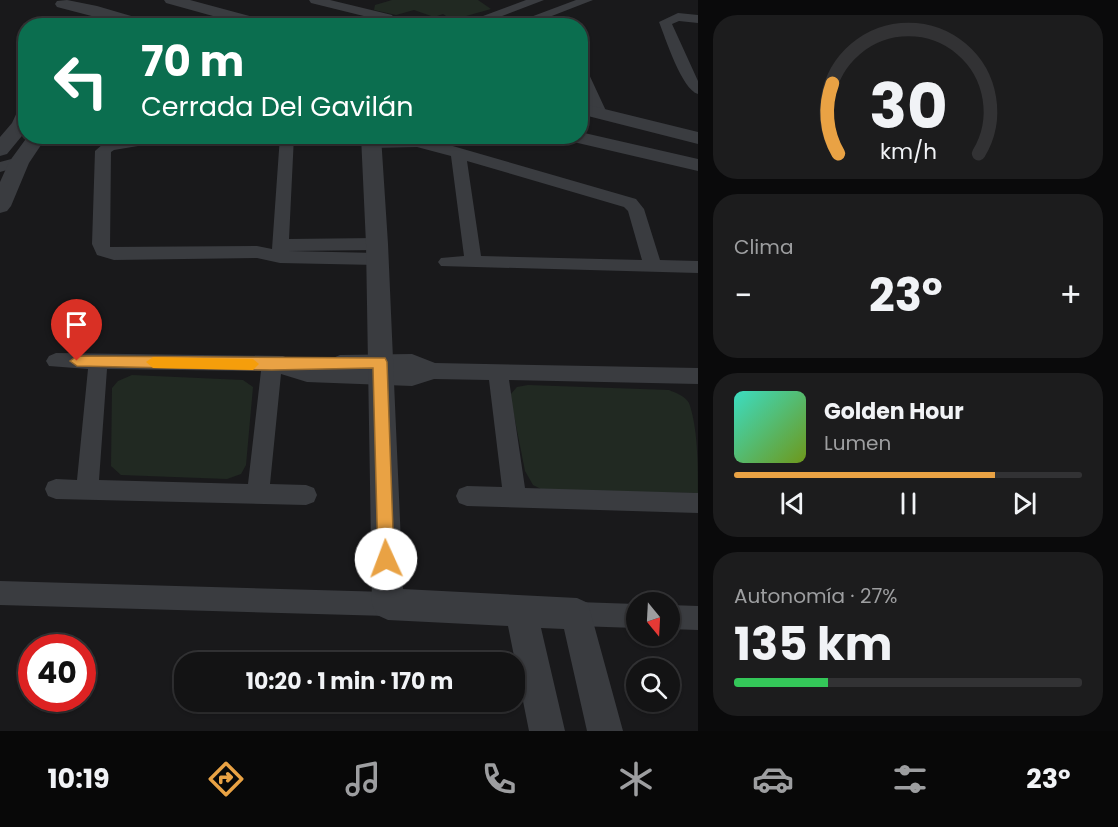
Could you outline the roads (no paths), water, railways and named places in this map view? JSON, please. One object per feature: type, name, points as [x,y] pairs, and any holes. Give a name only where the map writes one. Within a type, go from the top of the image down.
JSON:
[{"type":"street","points":[[175,0],[240,18]]},
{"type":"street","points":[[315,0],[388,18]]},
{"type":"street","points":[[343,7],[367,0]]},
{"type":"street","points":[[497,0],[510,9]]},
{"type":"street","points":[[485,18],[538,0]]},
{"type":"street","points":[[535,18],[587,0]]},
{"type":"street","points":[[63,8],[121,18]]},
{"type":"street","points":[[554,11],[557,18]]},
{"type":"street","points":[[698,19],[678,16],[665,22],[691,81],[698,90]]},
{"type":"street","points":[[588,87],[600,113]]},
{"type":"street","points":[[588,110],[698,138]]},
{"type":"street","points":[[0,150],[18,128]]},
{"type":"street","points":[[588,140],[698,165]]},
{"type":"street","points":[[0,206],[9,165],[30,144]]},
{"type":"street","points":[[122,144],[109,146],[103,151],[100,244],[103,251],[114,254],[377,251]]},
{"type":"street","points":[[281,251],[287,144]]},
{"type":"street","points":[[372,144],[388,604]]},
{"type":"street","points":[[427,144],[630,203],[636,209],[653,266]]},
{"type":"street","points":[[458,154],[473,262]]},
{"type":"street","points":[[447,262],[698,267]]},
{"type":"street","points":[[56,361],[272,364],[307,374],[380,369],[412,378],[434,371],[698,376]]},
{"type":"street","points":[[87,490],[98,362]]},
{"type":"street","points":[[258,494],[272,364]]},
{"type":"street","points":[[498,373],[515,498]]},
{"type":"street","points":[[56,489],[306,495]]},
{"type":"street","points":[[467,496],[698,503]]},
{"type":"street","points":[[0,593],[388,604],[626,616]]},
{"type":"street","points":[[521,612],[547,731]]},
{"type":"street","points":[[577,614],[605,731]]},
{"type":"street","points":[[680,617],[698,618]]}]
